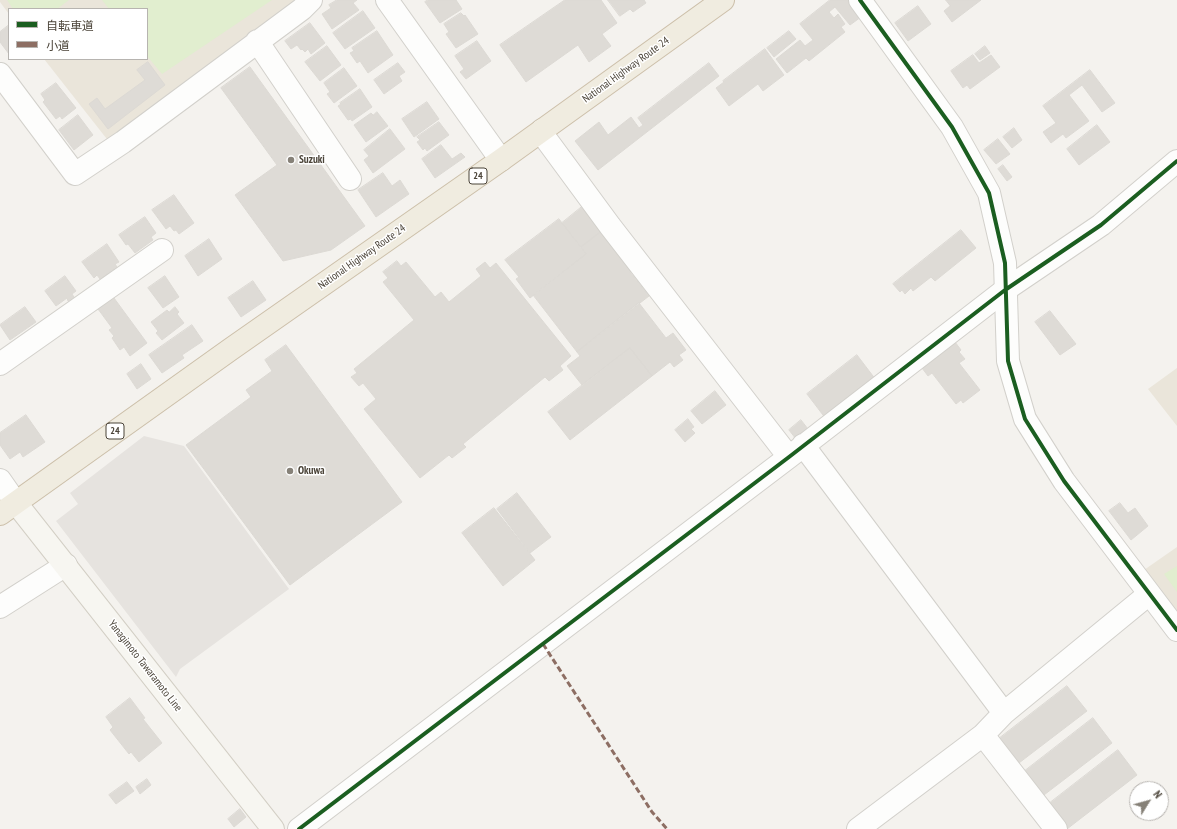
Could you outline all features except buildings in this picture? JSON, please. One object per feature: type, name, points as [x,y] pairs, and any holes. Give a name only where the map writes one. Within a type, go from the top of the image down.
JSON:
[{"type":"highway","name":"National Highway Route 24","points":[[8,508],[500,160],[723,0]]},
{"type":"main road","name":"Yanagimoto Tawaramoto Line","points":[[8,508],[66,565],[273,829]]},
{"type":"street","points":[[0,74],[75,174],[123,142],[302,9],[311,0]]},
{"type":"street","points":[[387,0],[500,160]]},
{"type":"street","points":[[860,0],[952,127],[989,193],[1005,263],[1008,360],[1025,418],[1064,481],[1177,630]]},
{"type":"street","points":[[257,41],[350,179]]},
{"type":"street","points":[[542,130],[546,139],[610,226],[796,451],[1004,713]]},
{"type":"street","points":[[299,829],[1005,290],[1101,224],[1177,161]]},
{"type":"street","points":[[0,364],[162,250]]},
{"type":"street","points":[[0,480],[8,508]]},
{"type":"street","points":[[0,607],[66,565]]},
{"type":"street","points":[[858,829],[983,735],[1004,713],[1149,594]]},
{"type":"street","points":[[983,735],[1056,829]]},
{"type":"shaded area","points":[[0,0],[304,0],[110,143],[45,60],[148,60],[148,8],[8,8],[8,13]]},
{"type":"shaded area","points":[[1177,368],[1177,426],[1148,389]]},
{"type":"shaded area","points":[[144,436],[184,446],[289,589],[180,669],[176,677],[56,521],[78,504],[70,493]]},
{"type":"shaded area","points":[[1177,547],[1177,614],[1144,570]]},
{"type":"green space","points":[[7,0],[69,0],[58,8],[12,8]]},
{"type":"green space","points":[[102,0],[272,0],[162,74],[148,57],[148,8],[108,8]]},
{"type":"green space","points":[[1177,566],[1177,592],[1164,574]]},
{"type":"marked path","points":[[543,644],[652,812],[667,829]]},
{"type":"cycle path","points":[[860,0],[952,127],[989,193],[1005,263],[1008,361],[1025,419],[1064,481],[1177,630]]},
{"type":"cycle path","points":[[299,829],[789,457],[1005,290],[1101,225],[1177,161]]},
{"type":"place","name":"Suzuki","points":[[291,160]]},
{"type":"place","name":"Okuwa","points":[[290,471]]}]
